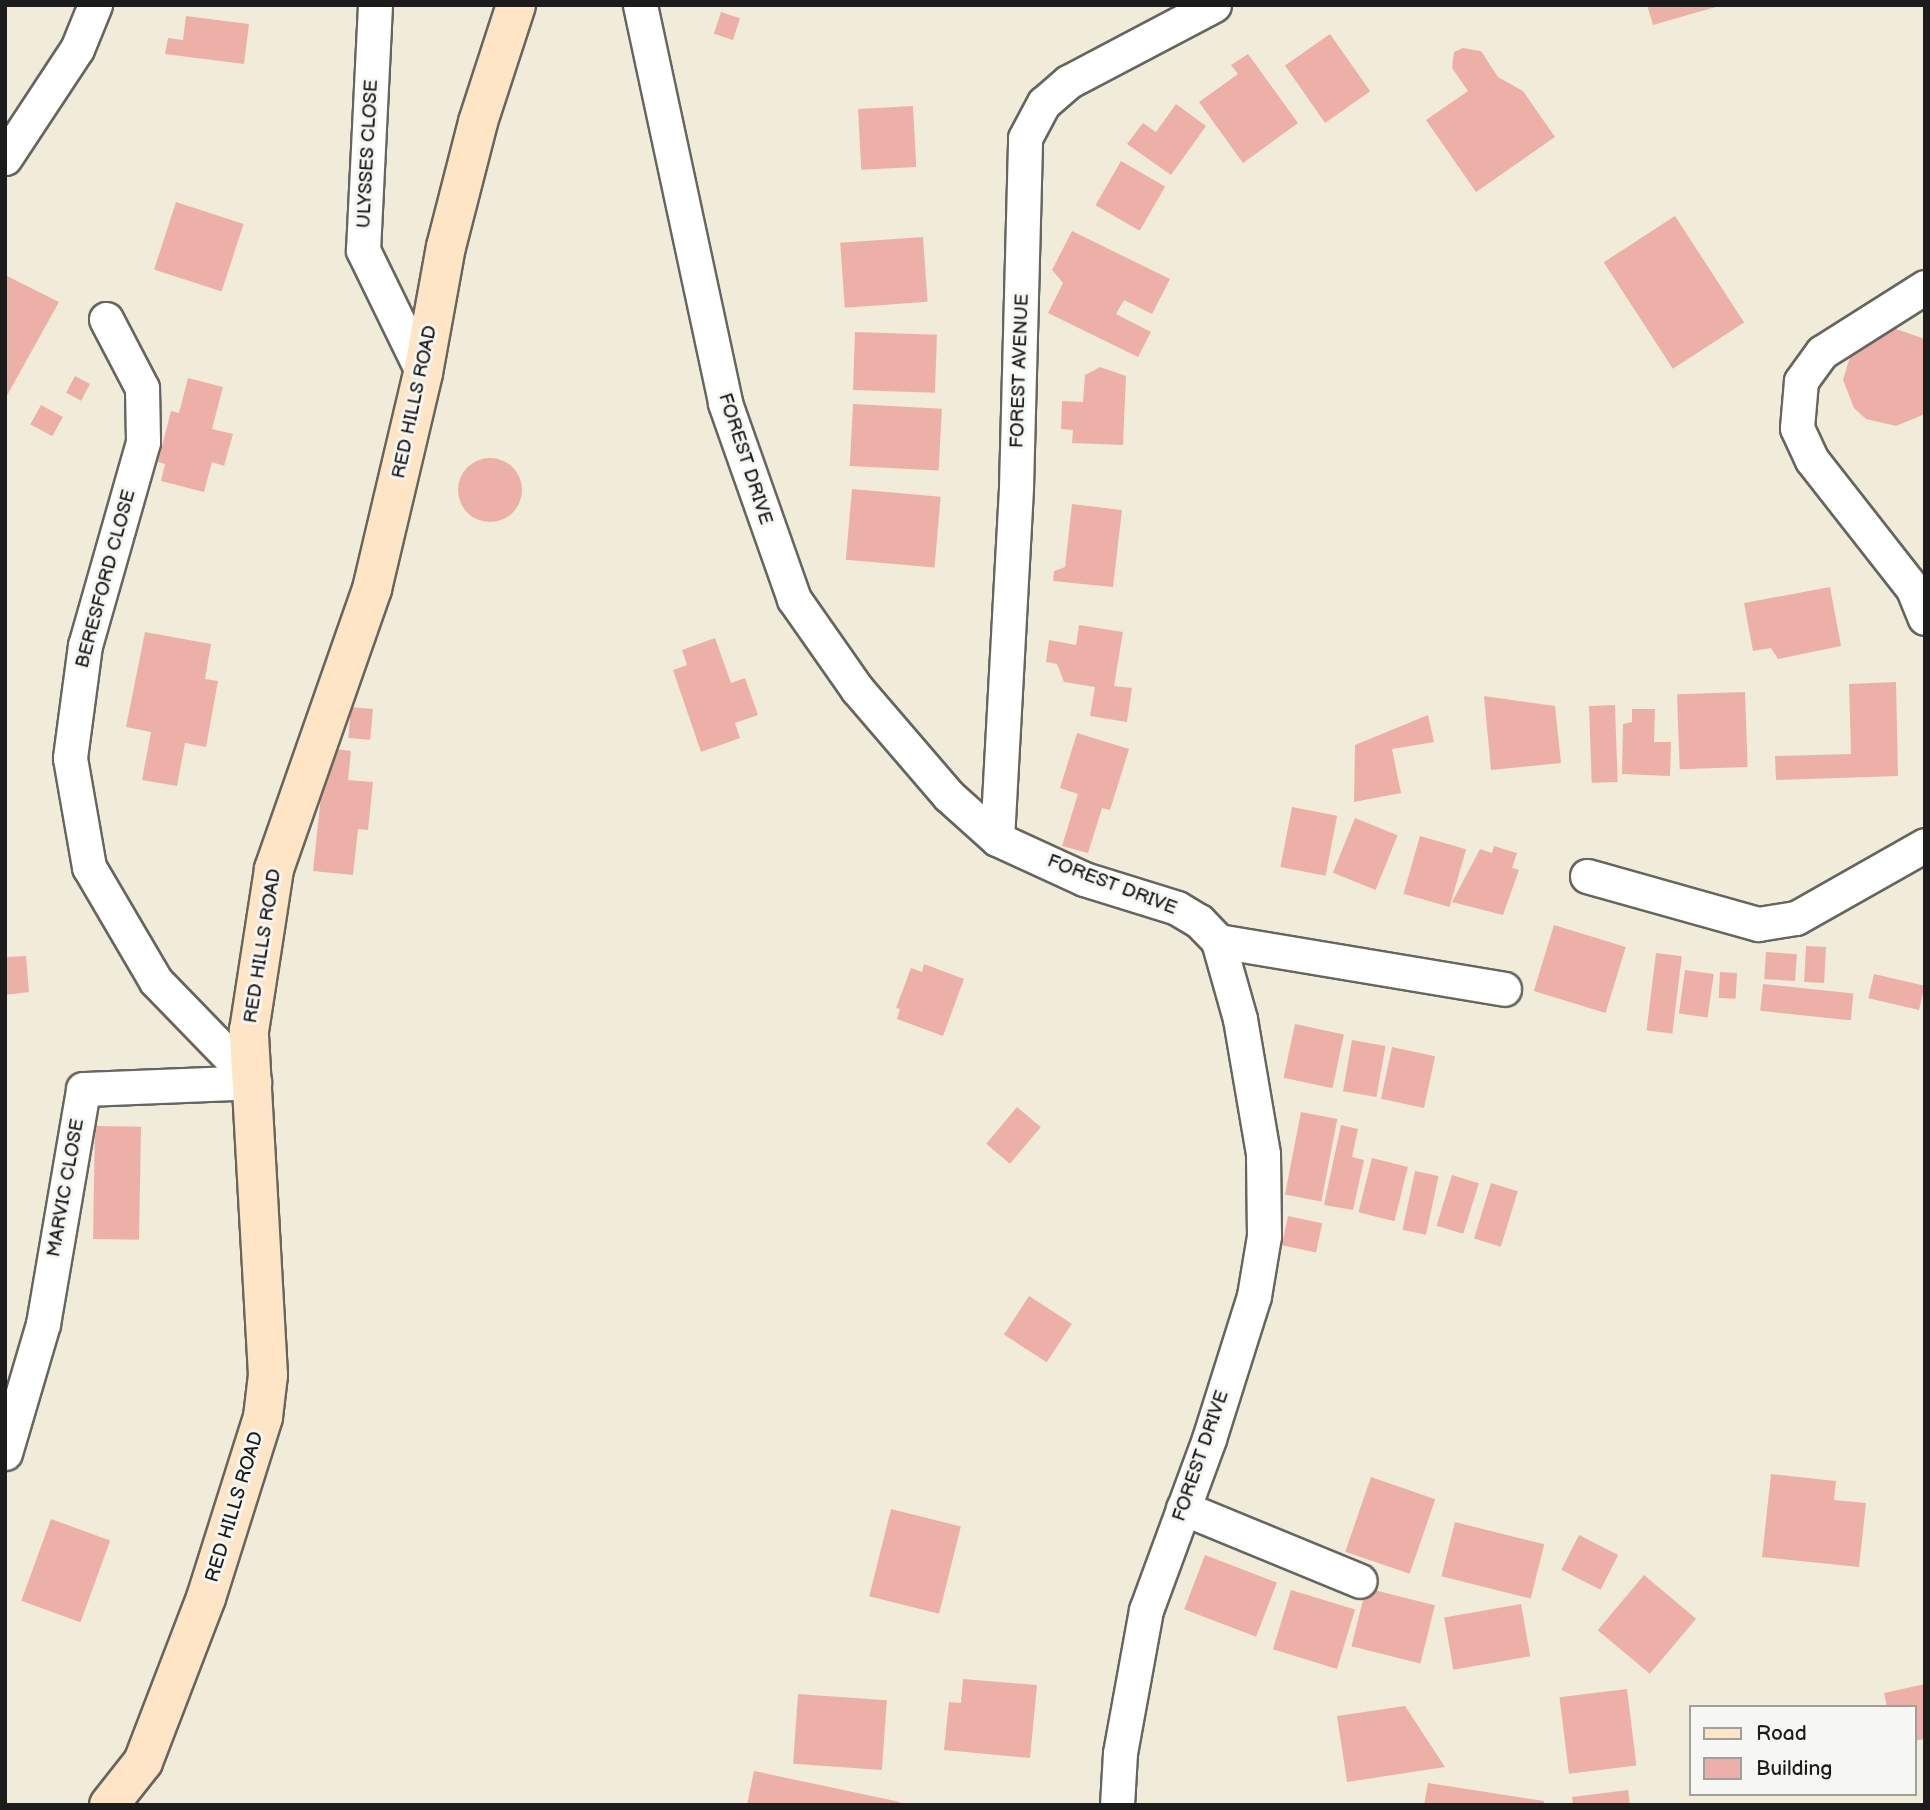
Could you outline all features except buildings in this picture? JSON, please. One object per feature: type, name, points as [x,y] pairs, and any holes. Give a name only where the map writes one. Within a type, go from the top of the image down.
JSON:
[{"type":"main road","name":"RED HILLS ROAD","points":[[109,1805],[143,1762],[206,1598],[263,1417],[268,1375],[254,1082],[249,1031],[274,869],[372,589],[423,373],[446,247],[478,122],[516,5]]},
{"type":"street","points":[[8,146],[77,50],[95,5]]},
{"type":"street","name":"ULYSSES CLOSE","points":[[376,5],[363,250],[423,373]]},
{"type":"street","name":"FOREST DRIVE","points":[[640,5],[724,403],[783,577],[857,689],[949,796],[997,839],[1084,878],[1177,908],[1199,921],[1218,941],[1240,1019],[1263,1154],[1264,1236],[1254,1296],[1146,1610],[1121,1753],[1117,1805]]},
{"type":"street","name":"FOREST AVENUE","points":[[997,839],[1016,487],[1025,138],[1044,103],[1068,82],[1214,5]]},
{"type":"street","points":[[1925,287],[1822,352],[1801,381],[1797,428],[1812,460],[1913,589],[1925,618]]},
{"type":"street","name":"BERESFORD CLOSE","points":[[106,320],[142,388],[143,442],[85,645],[72,746],[89,867],[156,981],[254,1082]]},
{"type":"street","points":[[1587,876],[1758,924],[1796,918],[1925,845]]},
{"type":"street","points":[[1218,941],[1504,989]]},
{"type":"street","name":"MARVIC CLOSE","points":[[5,1453],[43,1324],[83,1089],[254,1082]]},
{"type":"street","points":[[1183,1508],[1360,1581]]}]
